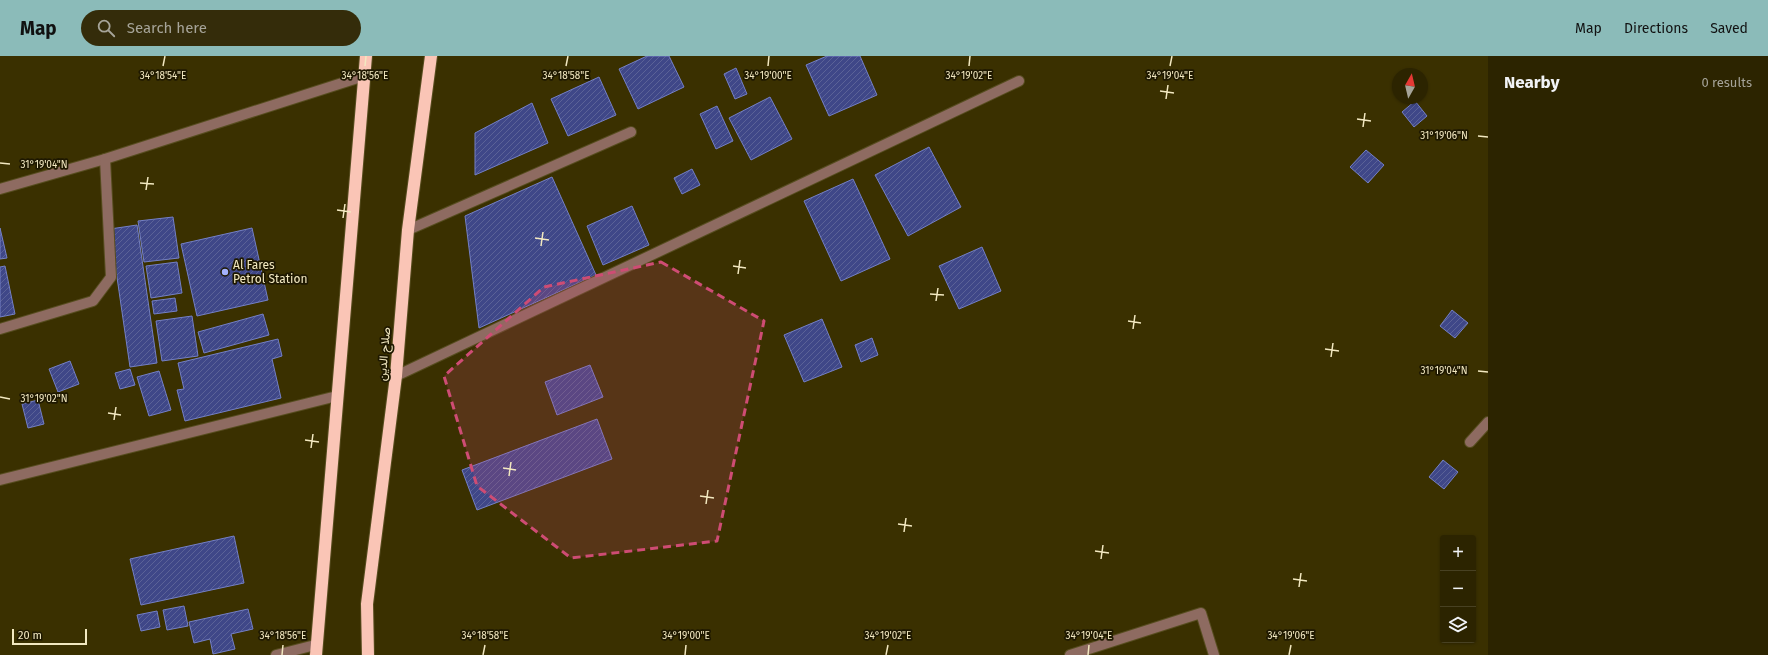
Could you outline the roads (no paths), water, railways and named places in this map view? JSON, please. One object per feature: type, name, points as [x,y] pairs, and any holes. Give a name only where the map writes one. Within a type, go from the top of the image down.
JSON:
[{"type":"highway","points":[[316,650],[366,56]]},
{"type":"highway","name":"صلاح الدين","points":[[368,655],[367,604],[396,376],[408,230],[431,56]]},
{"type":"lane","points":[[0,189],[105,159],[364,76]]},
{"type":"lane","points":[[396,376],[1019,81]]},
{"type":"lane","points":[[408,230],[631,132]]},
{"type":"lane","points":[[0,329],[93,301],[110,277],[105,159]]},
{"type":"lane","points":[[0,480],[337,396]]},
{"type":"lane","points":[[1470,442],[1488,422]]},
{"type":"lane","points":[[1070,655],[1201,613],[1214,655]]},
{"type":"lane","points":[[276,655],[316,650]]},
{"type":"place","name":"Al Fares Petrol Station","points":[[225,272]]}]
